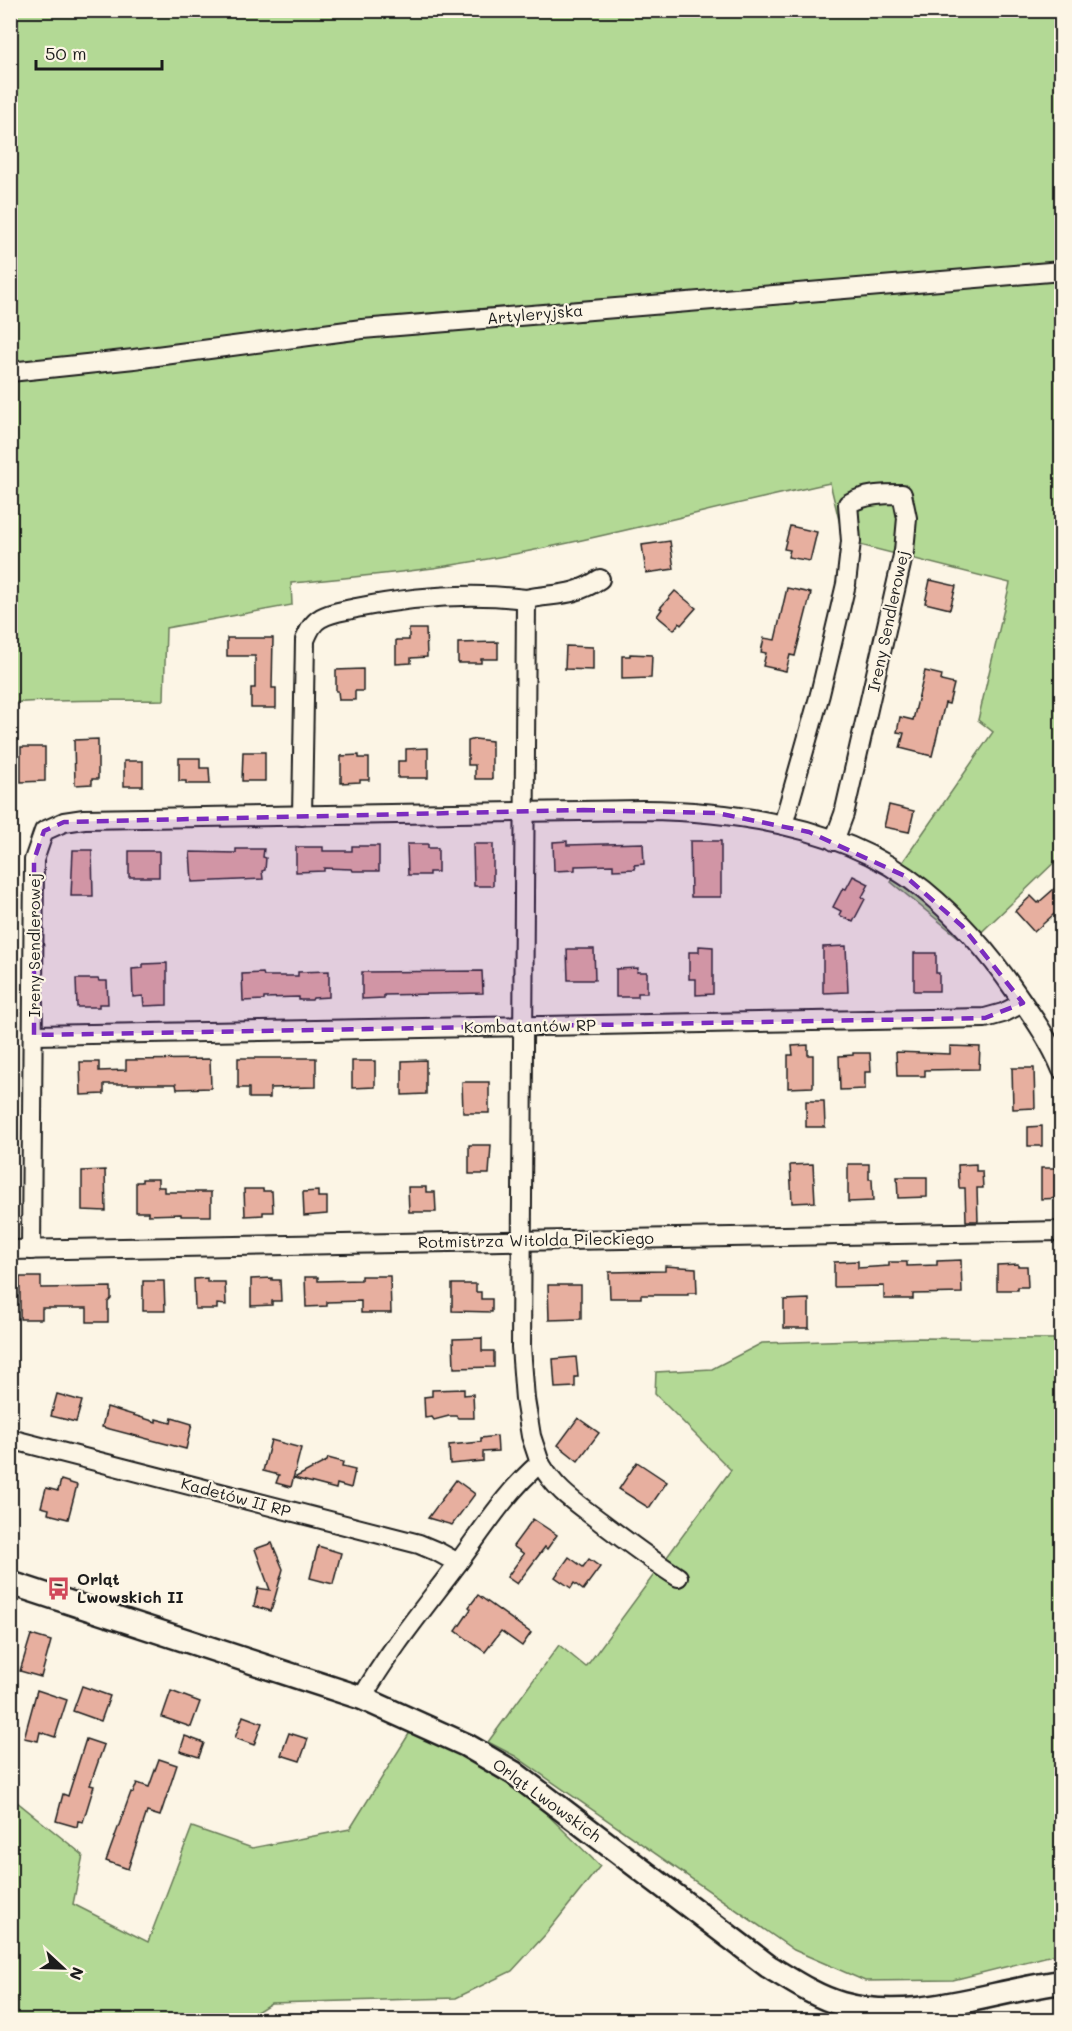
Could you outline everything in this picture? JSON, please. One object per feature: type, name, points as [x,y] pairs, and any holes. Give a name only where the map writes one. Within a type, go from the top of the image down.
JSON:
[{"type":"street","name":"Artyleryjska","points":[[10,372],[437,321],[1062,271]]},
{"type":"street","name":"Ireny Sendlerowej","points":[[783,825],[820,694],[846,584],[851,541],[848,504],[859,498],[881,494],[902,494],[907,518],[904,551],[844,814],[834,841]]},
{"type":"street","points":[[302,816],[305,640],[310,627],[318,619],[330,613],[400,600],[489,596],[526,599],[567,595],[586,588],[600,579]]},
{"type":"street","points":[[526,599],[521,1347],[525,1399],[531,1436],[540,1464],[551,1482],[572,1502],[678,1577]]},
{"type":"street","name":"Ireny Sendlerowej","points":[[32,1250],[34,861],[44,831],[64,822],[84,819],[679,810],[717,813],[783,825],[834,841],[886,865],[923,889],[988,956],[1040,1027],[1062,1070]]},
{"type":"street","name":"Kombatantów RP","points":[[34,1035],[985,1018],[1003,1013],[1023,1003]]},
{"type":"street","name":"Rotmistrza Witolda Pileckiego","points":[[10,1250],[1062,1231]]},
{"type":"street","name":"Kadetów II RP","points":[[10,1439],[418,1544],[458,1563]]},
{"type":"street","points":[[362,1698],[376,1674],[521,1480],[540,1464]]},
{"type":"street","name":"Orląt Lwowskich","points":[[10,1583],[362,1698],[466,1745],[514,1773],[768,1966],[808,1990],[840,2004],[869,2010],[928,2007],[1062,1982]]},
{"type":"highlighted area","points":[[583,810],[717,813],[809,832],[905,876],[962,926],[1023,1003],[985,1018],[34,1035],[34,860],[44,831],[64,822]]},
{"type":"green space","points":[[11,11],[1061,11],[1061,856],[968,945],[891,882],[993,732],[978,720],[1010,583],[844,541],[830,483],[494,558],[408,571],[291,583],[292,605],[166,628],[164,700],[11,703]]},
{"type":"green space","points":[[918,1338],[1061,1339],[1061,1953],[953,1980],[865,1981],[794,1950],[515,1756],[488,1742],[559,1645],[586,1667],[731,1470],[655,1394],[656,1372],[712,1369],[762,1343]]},
{"type":"green space","points":[[412,1729],[514,1782],[600,1866],[545,1935],[512,1971],[456,1998],[271,2003],[244,2020],[11,2020],[10,1800],[17,1802],[83,1855],[73,1904],[148,1942],[192,1827],[252,1848],[350,1829]]},
{"type":"building","points":[[790,526],[817,532],[810,561],[788,557],[790,550],[784,549]]},
{"type":"building","points":[[670,541],[674,569],[646,573],[642,545]]},
{"type":"building","points":[[930,580],[956,586],[950,609],[925,603]]},
{"type":"building","points":[[787,588],[811,593],[795,656],[790,655],[786,671],[763,666],[766,653],[761,652],[764,638],[775,640]]},
{"type":"building","points":[[675,591],[696,608],[674,630],[657,616],[662,609],[660,608]]},
{"type":"building","points":[[409,629],[426,629],[427,657],[411,658],[411,663],[396,664],[396,640],[409,640]]},
{"type":"building","points":[[227,638],[273,638],[272,688],[276,688],[276,708],[251,708],[251,688],[255,688],[255,656],[227,656]]},
{"type":"building","points":[[498,642],[498,659],[481,659],[481,663],[458,663],[458,643]]},
{"type":"building","points":[[566,646],[593,647],[593,670],[565,669]]},
{"type":"building","points":[[630,654],[652,655],[651,678],[622,679],[622,656],[630,656]]},
{"type":"building","points":[[363,669],[363,691],[355,691],[355,700],[339,700],[338,691],[336,691],[336,670]]},
{"type":"building","points":[[925,671],[942,675],[941,681],[954,684],[949,704],[945,703],[932,756],[900,748],[904,733],[897,732],[900,717],[913,720]]},
{"type":"building","points":[[98,739],[98,779],[92,779],[92,784],[75,785],[74,740]]},
{"type":"building","points":[[475,739],[492,741],[492,779],[475,779],[475,765],[468,765],[468,741]]},
{"type":"building","points":[[21,747],[45,747],[45,781],[21,782]]},
{"type":"building","points":[[428,748],[428,778],[398,778],[398,761],[406,761],[406,749]]},
{"type":"building","points":[[243,752],[265,752],[265,781],[242,781]]},
{"type":"building","points":[[359,755],[359,758],[369,758],[369,780],[341,783],[341,756]]},
{"type":"building","points":[[179,758],[200,758],[200,768],[209,768],[210,784],[186,784],[186,781],[179,781]]},
{"type":"building","points":[[124,761],[143,761],[143,786],[124,786]]},
{"type":"building","points":[[889,805],[914,811],[909,832],[884,827]]},
{"type":"building","points":[[567,841],[567,845],[643,843],[644,864],[634,865],[635,869],[613,870],[613,865],[575,866],[575,870],[554,871],[553,842]]},
{"type":"building","points":[[690,841],[721,841],[721,897],[691,897]]},
{"type":"building","points":[[407,844],[428,844],[428,848],[438,848],[438,872],[429,872],[429,875],[408,875]]},
{"type":"building","points":[[473,844],[493,844],[493,886],[474,886]]},
{"type":"building","points":[[352,846],[379,846],[379,871],[324,868],[324,871],[296,872],[296,847],[323,847],[323,851],[352,851]]},
{"type":"building","points":[[236,849],[264,849],[263,857],[266,858],[265,870],[262,871],[263,879],[192,882],[190,852],[236,853]]},
{"type":"building","points":[[73,850],[92,850],[93,896],[71,896]]},
{"type":"building","points":[[129,851],[159,851],[159,877],[129,877]]},
{"type":"building","points":[[853,876],[869,884],[862,897],[865,899],[853,922],[839,915],[841,911],[833,907],[843,888],[846,889]]},
{"type":"building","points":[[1062,882],[1062,907],[1034,932],[1015,911],[1031,896],[1038,903]]},
{"type":"building","points":[[699,946],[713,947],[713,994],[696,995],[696,979],[689,979],[689,952],[699,952]]},
{"type":"building","points":[[846,946],[848,992],[823,993],[823,947]]},
{"type":"building","points":[[567,949],[594,949],[595,980],[568,980]]},
{"type":"building","points":[[914,953],[936,953],[939,991],[914,991]]},
{"type":"building","points":[[167,963],[167,1005],[144,1006],[143,996],[133,997],[132,969],[143,968],[143,964]]},
{"type":"building","points":[[638,968],[637,972],[647,972],[647,993],[638,993],[638,997],[616,997],[616,969]]},
{"type":"building","points":[[329,971],[329,997],[312,1000],[299,1000],[299,997],[243,1001],[242,974],[298,976],[298,972]]},
{"type":"building","points":[[482,971],[483,993],[384,995],[384,998],[362,999],[362,972]]},
{"type":"building","points":[[76,979],[107,981],[108,1004],[99,1004],[99,1007],[77,1007]]},
{"type":"building","points":[[808,1045],[808,1055],[813,1055],[813,1087],[788,1088],[788,1055],[793,1055],[792,1046]]},
{"type":"building","points":[[950,1046],[980,1047],[979,1069],[925,1070],[925,1076],[897,1076],[896,1052],[950,1054]]},
{"type":"building","points":[[853,1053],[870,1053],[871,1072],[865,1072],[865,1089],[840,1090],[839,1056],[853,1055]]},
{"type":"building","points":[[238,1058],[316,1058],[316,1087],[270,1088],[270,1098],[249,1098],[249,1088],[238,1088]]},
{"type":"building","points":[[210,1059],[211,1088],[177,1089],[176,1084],[104,1084],[104,1094],[81,1095],[80,1062],[99,1062],[99,1071],[126,1070],[126,1060]]},
{"type":"building","points":[[426,1060],[426,1094],[402,1095],[402,1061]]},
{"type":"building","points":[[352,1061],[375,1061],[375,1087],[352,1088]]},
{"type":"building","points":[[1012,1068],[1034,1068],[1035,1108],[1013,1109]]},
{"type":"building","points":[[462,1082],[489,1082],[489,1113],[463,1113]]},
{"type":"building","points":[[806,1101],[824,1101],[825,1127],[806,1127]]},
{"type":"building","points":[[1042,1126],[1042,1146],[1028,1146],[1028,1127]]},
{"type":"building","points":[[469,1145],[491,1145],[489,1174],[469,1174]]},
{"type":"building","points":[[813,1164],[815,1202],[792,1203],[790,1165]]},
{"type":"building","points":[[848,1164],[869,1164],[873,1201],[848,1202]]},
{"type":"building","points":[[976,1164],[976,1171],[982,1171],[983,1188],[977,1188],[978,1221],[966,1221],[965,1188],[959,1188],[958,1165]]},
{"type":"building","points":[[1041,1168],[1062,1168],[1062,1198],[1041,1199]]},
{"type":"building","points":[[105,1170],[106,1211],[82,1210],[82,1171]]},
{"type":"building","points":[[897,1177],[927,1177],[927,1197],[898,1198]]},
{"type":"building","points":[[142,1179],[158,1179],[158,1187],[164,1187],[164,1192],[211,1192],[211,1216],[148,1215],[148,1212],[136,1212],[136,1182],[142,1182]]},
{"type":"building","points":[[408,1187],[426,1187],[426,1192],[435,1192],[436,1212],[409,1212]]},
{"type":"building","points":[[244,1189],[272,1191],[273,1212],[245,1216]]},
{"type":"building","points":[[318,1191],[318,1197],[327,1197],[327,1214],[304,1216],[303,1192]]},
{"type":"building","points":[[961,1260],[962,1293],[913,1294],[913,1299],[884,1299],[884,1286],[834,1287],[834,1262],[858,1261],[858,1268],[889,1266],[889,1262],[907,1262],[907,1266],[937,1265],[937,1261]]},
{"type":"building","points":[[1018,1264],[1018,1266],[1027,1266],[1028,1287],[1018,1287],[1018,1290],[997,1290],[997,1265]]},
{"type":"building","points":[[665,1266],[696,1268],[697,1293],[610,1298],[609,1272],[665,1271]]},
{"type":"building","points":[[361,1276],[390,1276],[391,1313],[361,1313],[361,1301],[327,1302],[327,1306],[306,1307],[305,1277],[318,1277],[318,1281],[361,1280]]},
{"type":"building","points":[[20,1277],[41,1277],[41,1288],[111,1287],[108,1322],[87,1322],[87,1308],[42,1308],[42,1319],[20,1319]]},
{"type":"building","points":[[207,1278],[207,1282],[225,1282],[226,1305],[217,1304],[217,1309],[195,1309],[194,1279]]},
{"type":"building","points":[[272,1278],[272,1280],[280,1280],[281,1301],[272,1301],[272,1305],[251,1306],[251,1279]]},
{"type":"building","points":[[143,1281],[164,1281],[165,1311],[143,1311]]},
{"type":"building","points":[[452,1284],[476,1284],[476,1292],[481,1292],[481,1299],[492,1299],[492,1312],[452,1311]]},
{"type":"building","points":[[548,1285],[581,1285],[581,1319],[549,1320]]},
{"type":"building","points":[[809,1299],[809,1328],[784,1328],[784,1300]]},
{"type":"building","points":[[482,1338],[482,1351],[494,1351],[494,1367],[454,1368],[453,1339]]},
{"type":"building","points":[[576,1357],[578,1377],[575,1377],[575,1387],[555,1388],[553,1359]]},
{"type":"building","points":[[464,1389],[464,1395],[473,1394],[474,1418],[449,1416],[434,1420],[432,1417],[425,1418],[424,1397],[432,1396],[432,1390]]},
{"type":"building","points":[[57,1394],[82,1401],[76,1422],[51,1416]]},
{"type":"building","points":[[107,1407],[156,1422],[156,1419],[171,1423],[172,1418],[192,1424],[186,1449],[102,1427]]},
{"type":"building","points":[[578,1418],[599,1433],[578,1461],[558,1445]]},
{"type":"building","points":[[497,1436],[498,1451],[483,1452],[483,1461],[450,1464],[449,1445],[481,1442],[481,1438]]},
{"type":"building","points":[[271,1440],[301,1448],[291,1487],[276,1483],[279,1475],[263,1471]]},
{"type":"building","points":[[328,1458],[343,1462],[342,1467],[355,1470],[351,1488],[337,1484],[336,1489],[294,1478],[327,1461]]},
{"type":"building","points":[[637,1462],[667,1482],[649,1508],[619,1489]]},
{"type":"building","points":[[61,1480],[77,1485],[68,1519],[48,1514],[49,1509],[41,1507],[46,1488],[58,1491]]},
{"type":"building","points":[[456,1480],[475,1494],[452,1525],[428,1518]]},
{"type":"building","points":[[533,1519],[557,1535],[517,1584],[507,1577],[524,1554],[513,1546]]},
{"type":"building","points":[[272,1543],[283,1569],[271,1611],[254,1606],[258,1588],[270,1590],[255,1549]]},
{"type":"building","points":[[318,1546],[341,1553],[333,1584],[310,1578]]},
{"type":"building","points":[[569,1557],[583,1567],[589,1559],[600,1567],[583,1590],[574,1583],[571,1588],[555,1577]]},
{"type":"building","points":[[478,1595],[531,1633],[522,1646],[501,1631],[485,1652],[456,1631]]},
{"type":"building","points":[[31,1635],[51,1641],[41,1677],[20,1671]]},
{"type":"building","points":[[82,1686],[110,1696],[101,1721],[73,1711]]},
{"type":"building","points":[[37,1690],[67,1700],[55,1737],[40,1732],[38,1741],[24,1738]]},
{"type":"building","points":[[171,1691],[200,1702],[191,1727],[162,1717]]},
{"type":"building","points":[[243,1716],[262,1723],[254,1745],[235,1738]]},
{"type":"building","points":[[289,1733],[308,1739],[300,1761],[281,1755]]},
{"type":"building","points":[[185,1736],[204,1743],[199,1757],[180,1751]]},
{"type":"building","points":[[86,1739],[104,1745],[90,1785],[94,1786],[83,1822],[78,1821],[77,1827],[56,1821],[63,1794],[68,1796]]},
{"type":"building","points":[[159,1759],[177,1765],[160,1816],[147,1812],[128,1869],[106,1861],[131,1792],[133,1793],[137,1783],[149,1787]]},
{"type":"place","name":"Orląt Lwowskich II","points":[[59,1588]]}]
